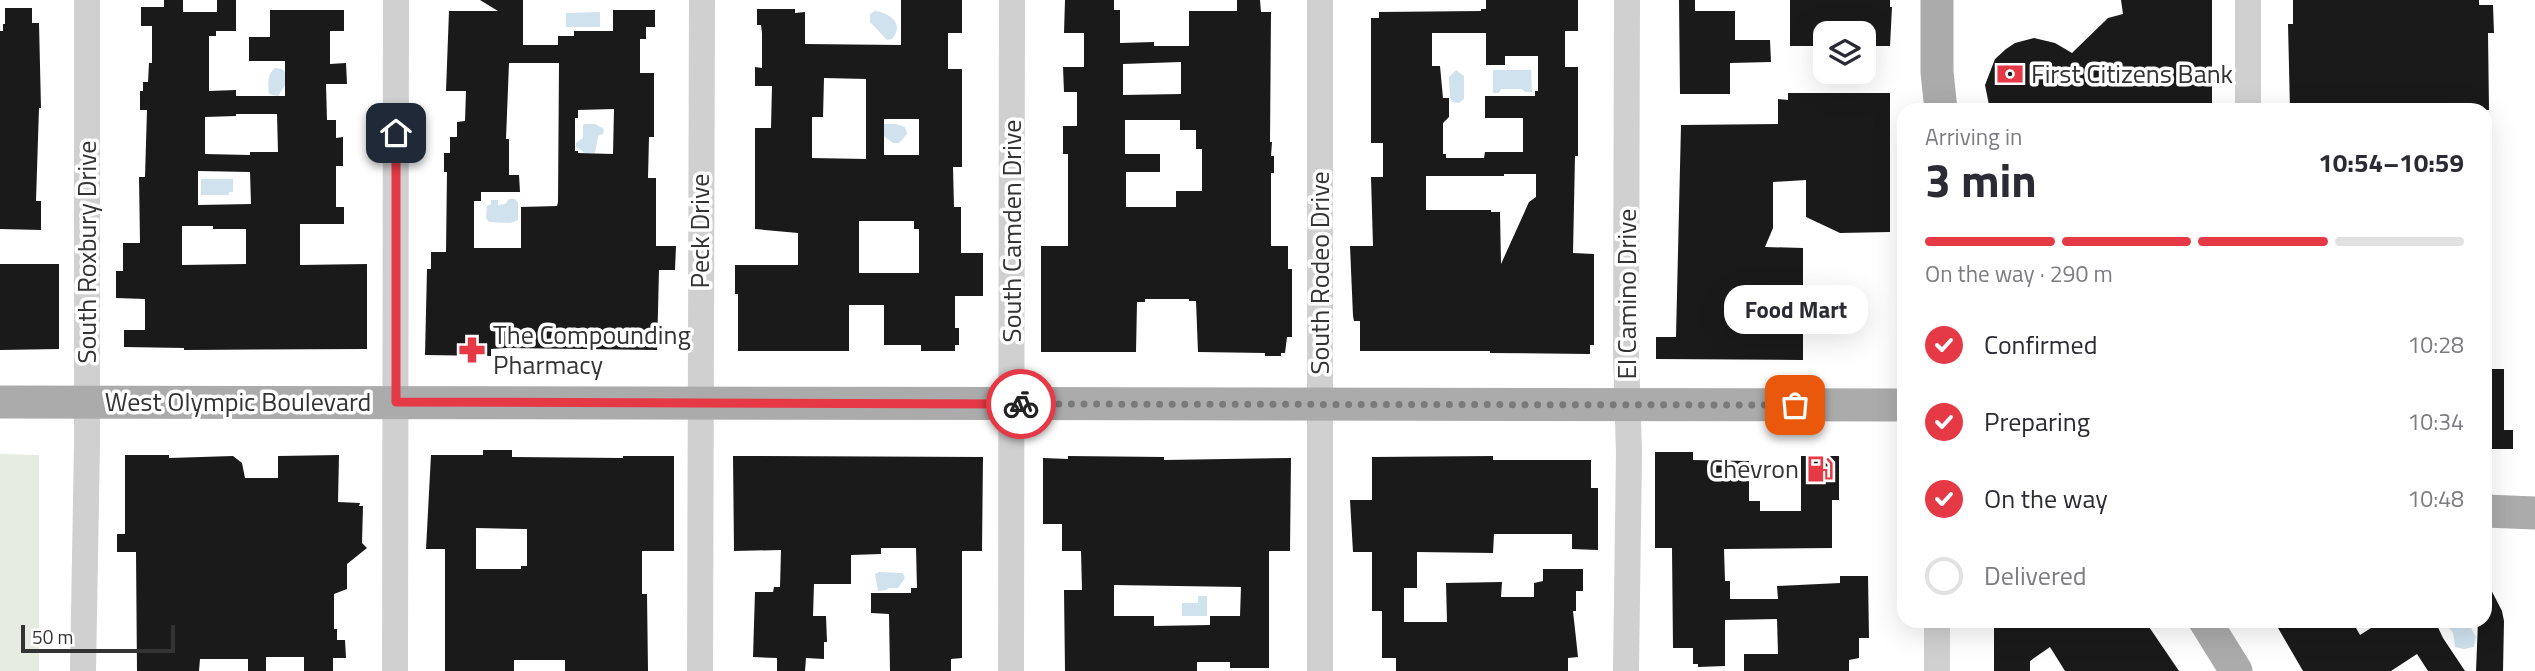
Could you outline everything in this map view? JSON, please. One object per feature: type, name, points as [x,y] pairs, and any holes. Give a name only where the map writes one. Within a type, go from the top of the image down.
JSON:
[{"type":"main road","points":[[1937,0],[1937,72],[1940,103]]},
{"type":"main road","name":"West Olympic Boulevard","points":[[0,402],[1897,405]]},
{"type":"main road","points":[[2492,511],[2535,513]]},
{"type":"main road","points":[[2209,628],[2236,671]]},
{"type":"street","name":"South Roxbury Drive","points":[[83,671],[87,402],[87,0]]},
{"type":"street","points":[[395,671],[396,0]]},
{"type":"street","name":"Peck Drive","points":[[700,671],[702,0]]},
{"type":"street","name":"South Camden Drive","points":[[1011,671],[1012,0]]},
{"type":"street","name":"South Rodeo Drive","points":[[1320,0],[1320,671]]},
{"type":"street","name":"El Camino Drive","points":[[1626,671],[1627,0]]},
{"type":"street","points":[[2248,0],[2248,103]]},
{"type":"street","points":[[1937,628],[1937,671]]},
{"type":"shaded area","points":[[0,454],[39,455],[39,671],[0,671]]},
{"type":"water","points":[[875,11],[894,20],[897,29],[892,39],[887,40],[870,22],[870,14]]},
{"type":"water","points":[[600,12],[600,27],[566,27],[566,13]]},
{"type":"water","points":[[275,68],[286,73],[286,84],[278,96],[269,94],[269,76]]},
{"type":"water","points":[[1456,70],[1464,76],[1464,99],[1459,103],[1452,102],[1450,97],[1449,77]]},
{"type":"water","points":[[1493,70],[1531,70],[1532,92],[1501,89],[1499,93],[1493,93]]},
{"type":"water","points":[[585,124],[595,124],[604,129],[603,134],[598,136],[595,153],[585,153],[576,147],[576,143],[583,138]]},
{"type":"water","points":[[882,124],[905,127],[907,134],[899,143],[893,143],[881,134]]},
{"type":"water","points":[[201,179],[233,179],[233,192],[229,192],[229,195],[201,195]]},
{"type":"water","points":[[509,199],[515,199],[518,203],[518,220],[511,223],[489,222],[486,218],[487,206],[491,204],[491,200],[498,200],[498,205],[505,204]]},
{"type":"water","points":[[903,573],[905,578],[898,588],[878,591],[875,574]]},
{"type":"water","points":[[1198,596],[1207,596],[1207,616],[1182,616],[1182,603],[1198,603]]},
{"type":"water","points":[[2449,628],[2471,628],[2476,637],[2474,647],[2455,647],[2453,633]]},
{"type":"building","points":[[164,0],[183,0],[183,12],[217,12],[217,0],[236,0],[236,31],[216,31],[216,36],[209,36],[209,91],[236,90],[236,96],[285,96],[285,61],[249,61],[249,37],[270,37],[270,10],[344,10],[344,31],[330,31],[330,64],[346,63],[347,84],[326,84],[327,120],[336,120],[336,138],[343,137],[343,166],[336,166],[336,207],[344,207],[344,224],[300,224],[300,265],[367,264],[367,349],[184,350],[124,347],[124,330],[145,330],[145,299],[116,298],[116,271],[123,271],[123,243],[140,243],[139,177],[145,177],[147,110],[140,110],[140,91],[143,91],[143,82],[148,82],[149,63],[152,63],[152,26],[141,26],[141,7],[164,7]],"holes":[[[277,114],[278,152],[250,152],[250,155],[205,154],[205,117]],[[198,171],[250,172],[251,204],[198,205]],[[182,226],[246,229],[246,264],[182,265]]]},
{"type":"building","points":[[480,0],[523,0],[523,45],[558,45],[558,36],[574,36],[574,31],[613,31],[613,10],[655,10],[655,27],[646,27],[646,39],[640,39],[640,73],[654,73],[654,137],[649,137],[648,178],[656,178],[656,246],[676,246],[675,270],[659,270],[657,350],[506,348],[491,349],[491,356],[425,355],[427,269],[431,269],[431,252],[446,252],[447,172],[444,172],[444,153],[450,153],[450,137],[457,137],[457,122],[465,121],[466,91],[446,91],[449,11],[498,11]],"holes":[[[509,63],[559,63],[558,202],[557,206],[521,207],[521,248],[474,248],[474,201],[481,201],[481,192],[520,192],[519,175],[509,175],[509,139],[506,139]],[[614,109],[613,154],[575,151],[575,118],[578,118],[578,110]]]},
{"type":"building","points":[[901,0],[962,0],[962,33],[948,33],[948,69],[962,69],[962,167],[953,167],[954,207],[961,207],[961,253],[983,253],[983,296],[955,296],[955,328],[959,328],[959,345],[955,345],[955,351],[921,351],[921,345],[884,345],[884,305],[849,305],[849,351],[738,351],[735,265],[798,265],[798,233],[755,229],[755,128],[771,128],[772,86],[755,86],[755,67],[762,68],[762,33],[761,25],[757,25],[757,9],[795,9],[795,13],[805,12],[805,44],[901,45]],"holes":[[[824,78],[866,79],[866,159],[812,158],[812,117],[823,117]],[[884,119],[919,119],[919,155],[884,155]],[[859,221],[914,221],[914,229],[919,229],[919,273],[859,273]]]},
{"type":"building","points":[[1065,0],[1114,0],[1114,10],[1120,10],[1120,43],[1154,42],[1154,46],[1189,46],[1189,11],[1237,11],[1237,0],[1260,0],[1261,12],[1271,12],[1270,142],[1271,156],[1274,156],[1274,173],[1271,173],[1271,246],[1288,246],[1288,269],[1292,269],[1292,337],[1287,337],[1285,353],[1281,353],[1281,356],[1265,356],[1265,353],[1198,352],[1196,301],[1189,299],[1145,299],[1145,302],[1137,302],[1136,352],[1041,352],[1041,246],[1068,246],[1068,154],[1063,154],[1063,126],[1077,126],[1077,92],[1064,92],[1063,67],[1084,67],[1084,33],[1064,33]],"holes":[[[1181,62],[1181,94],[1123,95],[1123,64]],[[1125,120],[1180,120],[1180,130],[1196,130],[1196,149],[1202,149],[1202,191],[1176,191],[1176,207],[1126,207],[1126,172],[1160,172],[1160,154],[1125,154]]]},
{"type":"building","points":[[1486,0],[1578,0],[1578,31],[1565,31],[1565,67],[1578,67],[1578,156],[1575,156],[1573,253],[1594,254],[1594,345],[1590,345],[1590,354],[1360,351],[1360,321],[1354,321],[1353,316],[1350,246],[1373,246],[1371,177],[1383,177],[1383,143],[1371,143],[1371,18],[1379,18],[1379,12],[1486,9]],"holes":[[[1432,33],[1486,33],[1486,65],[1505,65],[1505,56],[1538,56],[1538,91],[1535,91],[1535,96],[1485,96],[1485,118],[1523,118],[1523,152],[1485,152],[1484,158],[1446,158],[1446,154],[1443,154],[1443,123],[1449,117],[1449,98],[1443,98],[1440,66],[1432,66]],[[1536,174],[1536,197],[1529,202],[1501,264],[1500,212],[1426,210],[1426,176]]]},
{"type":"building","points":[[1679,0],[1695,0],[1695,11],[1735,11],[1735,40],[1770,40],[1771,62],[1730,63],[1730,94],[1680,94]]},
{"type":"building","points":[[1790,0],[1890,0],[1890,46],[1876,46],[1876,21],[1813,21],[1813,46],[1790,46]]},
{"type":"building","points":[[2121,0],[2212,0],[2212,103],[1989,103],[1985,85],[1995,59],[2015,43],[2034,38],[2055,43],[2072,53],[2108,18],[2123,14]]},
{"type":"building","points":[[2293,0],[2479,0],[2479,5],[2493,5],[2494,33],[2488,33],[2489,103],[2290,103],[2288,24],[2293,24]]},
{"type":"building","points":[[5,8],[32,8],[32,23],[39,23],[41,108],[36,201],[41,201],[41,230],[0,229],[0,31],[3,31],[5,24]]},
{"type":"building","points":[[1788,93],[1890,93],[1890,232],[1840,233],[1806,217],[1806,180],[1773,182],[1773,228],[1765,247],[1803,248],[1803,360],[1656,359],[1656,337],[1676,337],[1681,125],[1778,124],[1778,99],[1788,100]]},
{"type":"building","points":[[0,264],[59,264],[59,349],[0,350]]},
{"type":"building","points":[[2492,369],[2504,369],[2504,430],[2513,430],[2513,449],[2492,449]]},
{"type":"building","points":[[483,450],[512,450],[512,457],[674,456],[674,551],[642,551],[642,594],[647,594],[648,671],[565,671],[565,660],[514,660],[514,671],[445,671],[445,549],[426,549],[431,455],[483,455]],"holes":[[[476,528],[527,529],[527,566],[521,566],[521,569],[476,569]]]},
{"type":"building","points":[[1655,452],[1693,452],[1693,460],[1749,461],[1749,501],[1760,501],[1760,511],[1801,511],[1801,456],[1839,456],[1839,500],[1832,500],[1832,548],[1724,549],[1725,581],[1730,581],[1730,599],[1778,599],[1777,586],[1840,583],[1840,576],[1868,576],[1869,638],[1859,638],[1859,658],[1849,660],[1849,671],[1744,671],[1744,654],[1778,654],[1777,619],[1725,620],[1725,666],[1698,667],[1698,664],[1693,664],[1693,648],[1673,648],[1672,548],[1655,548]]},
{"type":"building","points":[[125,455],[169,455],[169,458],[233,456],[242,463],[245,478],[278,478],[278,456],[339,455],[338,502],[360,503],[359,506],[363,506],[362,543],[367,548],[347,564],[347,589],[334,594],[334,629],[337,629],[337,640],[345,640],[346,658],[333,658],[333,671],[304,671],[304,657],[266,657],[266,671],[248,671],[248,659],[200,659],[199,671],[137,671],[136,552],[117,552],[117,534],[125,534]]},
{"type":"building","points":[[733,456],[983,457],[982,551],[962,551],[962,658],[951,659],[951,671],[890,671],[889,614],[871,613],[871,593],[911,593],[911,588],[917,588],[916,548],[881,548],[881,554],[851,555],[851,584],[814,584],[813,616],[826,616],[827,642],[824,642],[824,659],[806,658],[805,671],[777,671],[777,658],[753,657],[755,592],[773,592],[774,587],[780,587],[781,550],[734,551]]},
{"type":"building","points":[[1068,456],[1164,457],[1164,460],[1291,458],[1290,551],[1269,551],[1269,668],[1230,668],[1230,662],[1197,662],[1197,671],[1065,671],[1064,590],[1082,590],[1081,551],[1062,551],[1062,524],[1043,524],[1043,458],[1068,459]],"holes":[[[1114,585],[1241,587],[1240,616],[1210,616],[1210,625],[1154,626],[1154,616],[1114,616]]]},
{"type":"building","points":[[1493,456],[1493,460],[1591,460],[1591,488],[1598,488],[1598,550],[1572,549],[1572,534],[1494,534],[1493,553],[1417,552],[1417,588],[1404,588],[1404,622],[1447,622],[1446,583],[1502,582],[1501,597],[1534,597],[1534,583],[1543,581],[1543,569],[1583,569],[1583,591],[1576,591],[1576,611],[1573,611],[1578,657],[1568,658],[1568,671],[1396,671],[1396,658],[1382,658],[1382,611],[1372,611],[1372,552],[1353,552],[1350,500],[1372,500],[1372,457]]},
{"type":"building","points":[[2492,592],[2504,621],[2503,671],[2476,671],[2478,628],[2492,628]]},
{"type":"building","points":[[1994,628],[2150,628],[2179,671],[2065,671],[2050,647],[2030,661],[2030,671],[1994,671]]},
{"type":"building","points":[[2278,628],[2356,628],[2360,635],[2371,628],[2438,628],[2465,671],[2428,671],[2417,654],[2391,671],[2303,671]]},
{"type":"way so far","points":[[1021,404],[1795,405]]},
{"type":"place","name":"First Citizens Bank","points":[[2010,74]]},
{"type":"place","name":"The Compounding Pharmacy","points":[[472,350]]},
{"type":"place","name":"Food Mart","points":[[1795,405]]},
{"type":"place","name":"Chevron","points":[[1820,469]]},
{"type":"route","points":[[396,133],[396,402],[1021,404]]}]
